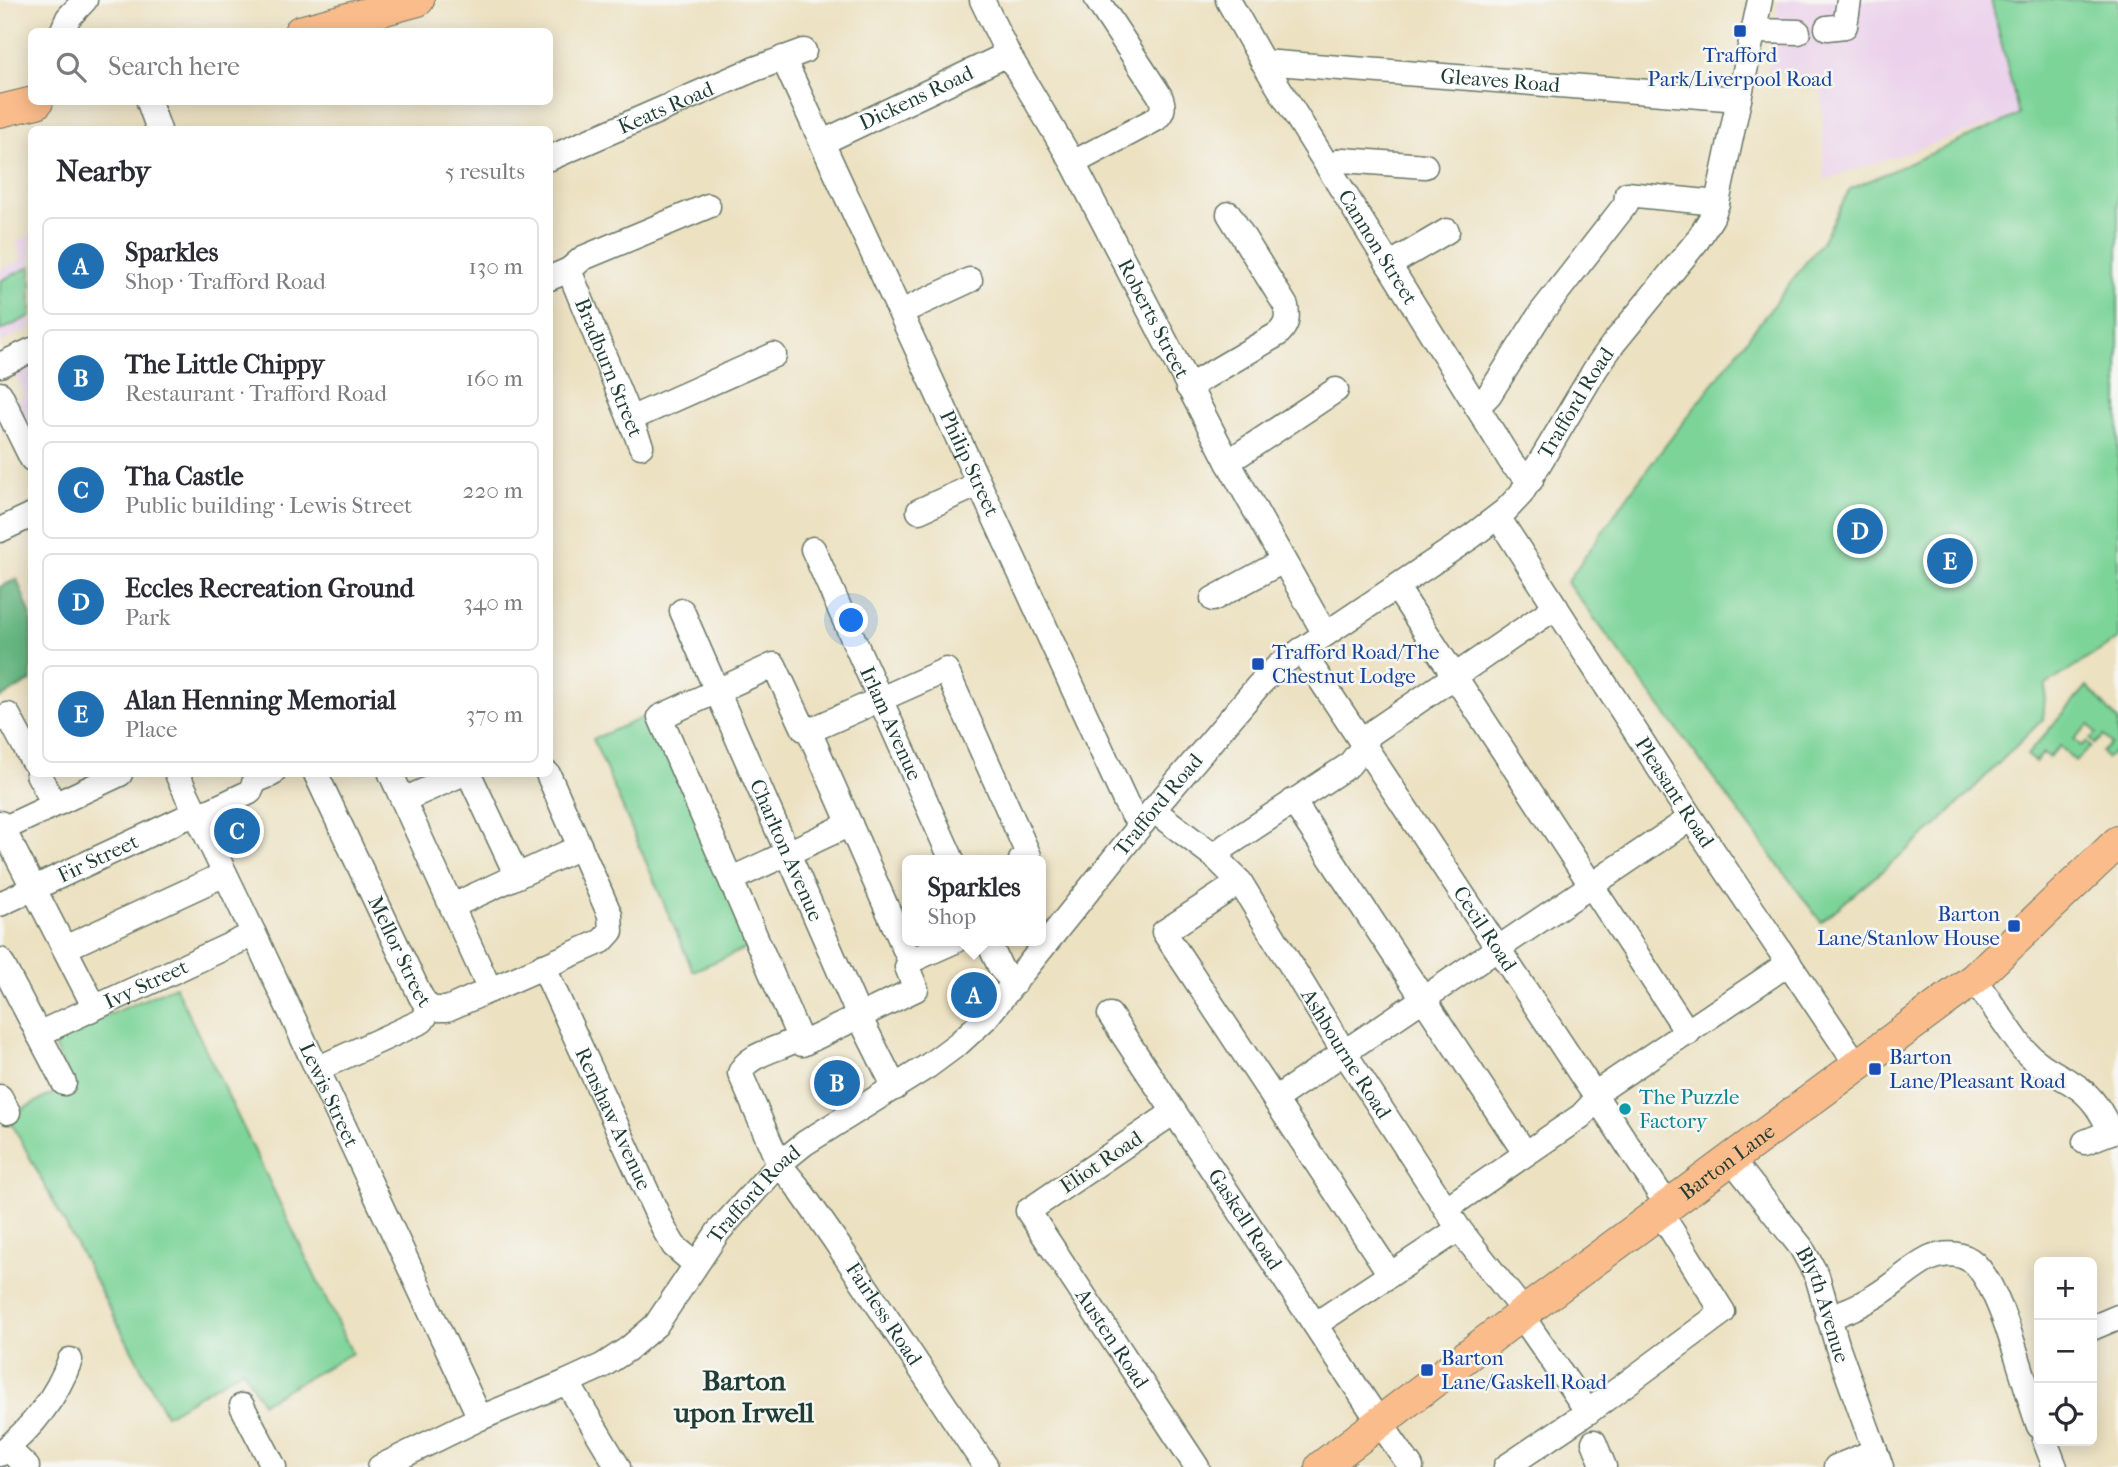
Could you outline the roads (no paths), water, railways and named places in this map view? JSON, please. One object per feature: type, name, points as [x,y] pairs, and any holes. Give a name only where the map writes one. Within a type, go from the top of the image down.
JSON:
[{"type":"main road","points":[[315,28],[418,0]]},
{"type":"main road","points":[[0,111],[28,104]]},
{"type":"main road","name":"Barton Lane","points":[[1321,1467],[1522,1314],[1974,979],[2118,842]]},
{"type":"street","points":[[65,17],[85,0]]},
{"type":"street","points":[[1073,163],[1156,119],[1162,113],[1164,105],[1097,0]]},
{"type":"street","name":"Trafford Road","points":[[1046,944],[1148,817],[1258,686],[1279,666],[1498,517],[1521,494],[1596,368],[1712,218],[1760,0]]},
{"type":"street","points":[[1827,28],[1845,26],[1849,0]]},
{"type":"street","name":"Roberts Street","points":[[982,2],[1008,54],[1073,163],[1228,462],[1325,634]]},
{"type":"street","name":"Cannon Street","points":[[1230,3],[1263,62],[1513,465],[1531,480]]},
{"type":"street","points":[[1754,31],[1798,32]]},
{"type":"street","name":"Keats Road","points":[[553,157],[793,54],[799,93]]},
{"type":"street","name":"Dickens Road","points":[[823,142],[1008,54]]},
{"type":"street","name":"Gleaves Road","points":[[1263,62],[1739,99]]},
{"type":"street","name":"Philip Street","points":[[799,93],[1126,803],[1134,816],[1148,817]]},
{"type":"street","points":[[150,105],[158,126]]},
{"type":"street","points":[[1329,168],[1343,160],[1424,166]]},
{"type":"street","points":[[1477,407],[1489,395],[1541,313],[1626,204],[1627,194],[1717,203]]},
{"type":"street","points":[[559,274],[583,258],[708,206]]},
{"type":"street","points":[[1188,387],[1278,334],[1285,328],[1288,318],[1286,306],[1229,214]]},
{"type":"street","points":[[1389,265],[1447,231]]},
{"type":"street","name":"Bradburn Street","points":[[559,274],[641,446]]},
{"type":"street","points":[[901,312],[970,280]]},
{"type":"street","points":[[0,365],[28,352]]},
{"type":"street","points":[[630,419],[774,355]]},
{"type":"street","points":[[1228,462],[1336,390]]},
{"type":"street","points":[[0,394],[28,451]]},
{"type":"street","points":[[919,511],[979,484]]},
{"type":"street","points":[[0,530],[28,517]]},
{"type":"street","name":"Pleasant Road","points":[[1498,517],[1692,818],[1857,1065]]},
{"type":"street","name":"Irlam Avenue","points":[[813,549],[950,855]]},
{"type":"street","points":[[1213,599],[1283,561]]},
{"type":"street","points":[[1397,588],[1688,1033]]},
{"type":"street","points":[[1215,857],[1226,846],[1349,765],[1370,734],[1556,607]]},
{"type":"street","name":"Charlton Avenue","points":[[682,611],[859,1016],[895,1088]]},
{"type":"street","name":"Cecil Road","points":[[1301,650],[1597,1099],[1723,1312],[1588,1412]]},
{"type":"street","points":[[902,943],[809,731],[804,729],[774,665],[660,717],[802,1044],[916,989],[903,946]]},
{"type":"street","points":[[809,731],[946,670],[1029,855]]},
{"type":"street","points":[[4,717],[28,754]]},
{"type":"street","points":[[40,777],[54,803]]},
{"type":"street","points":[[94,1006],[2,826],[113,777]]},
{"type":"street","name":"Lewis Street","points":[[178,777],[480,1418]]},
{"type":"street","name":"Fir Street","points":[[0,904],[182,819],[250,792],[255,781],[265,777]]},
{"type":"street","name":"Mellor Street","points":[[317,777],[421,997],[430,1009],[447,1009],[602,941],[611,931],[610,915],[580,847]]},
{"type":"street","points":[[392,777],[490,990]]},
{"type":"street","points":[[410,797],[455,777]]},
{"type":"street","points":[[470,777],[517,876]]},
{"type":"street","points":[[452,906],[580,847],[549,777]]},
{"type":"street","points":[[1293,801],[1525,1153]]},
{"type":"street","name":"Ashbourne Road","points":[[1148,817],[1215,857],[1240,882],[1344,1052],[1453,1218],[1517,1303],[1588,1412]]},
{"type":"street","points":[[1275,1099],[1692,818]]},
{"type":"street","points":[[732,879],[850,824]]},
{"type":"street","points":[[65,948],[225,874]]},
{"type":"street","points":[[1240,882],[1164,932],[1390,1274]]},
{"type":"street","name":"Ivy Street","points":[[38,1034],[254,934]]},
{"type":"street","points":[[910,961],[944,946]]},
{"type":"street","points":[[990,946],[1001,969],[1015,983]]},
{"type":"street","name":"Trafford Road","points":[[380,1467],[480,1418],[603,1366],[628,1349],[656,1325],[695,1264],[730,1218],[779,1164],[805,1143],[895,1088],[958,1043],[985,1019],[1045,946]]},
{"type":"street","points":[[1316,1324],[1390,1274],[1525,1153],[1581,1116],[1597,1099],[1602,1089],[1789,963]]},
{"type":"street","name":"Renshaw Avenue","points":[[542,967],[664,1231],[674,1246],[695,1264]]},
{"type":"street","points":[[2,970],[64,1083]]},
{"type":"street","points":[[1974,979],[2032,1060],[2076,1085],[2091,1098],[2114,1130],[2085,1142]]},
{"type":"street","points":[[317,1069],[422,1021],[430,1009]]},
{"type":"street","name":"Gaskell Road","points":[[1110,1015],[1411,1467]]},
{"type":"street","name":"Fairless Road","points":[[789,1042],[749,1061],[740,1073],[779,1164],[834,1239],[986,1467]]},
{"type":"street","name":"Eliot Road","points":[[1028,1211],[1174,1112]]},
{"type":"street","name":"Blyth Avenue","points":[[1732,1160],[1801,1247],[1817,1276],[1828,1317],[1878,1459]]},
{"type":"street","name":"Austen Road","points":[[1028,1211],[1197,1467]]},
{"type":"street","points":[[1828,1317],[1871,1299],[1927,1260],[1949,1254],[1972,1261],[1988,1281],[2029,1353],[2027,1392],[2034,1412]]},
{"type":"street","points":[[2097,1326],[2118,1317]]},
{"type":"street","points":[[27,1467],[4,1451],[38,1418],[52,1399],[70,1360]]},
{"type":"street","points":[[567,1382],[618,1467]]},
{"type":"street","points":[[242,1406],[274,1467]]},
{"type":"street","points":[[1506,1467],[1588,1412]]},
{"type":"street","points":[[1594,1441],[1604,1467]]},
{"type":"street","points":[[2047,1446],[2055,1467]]},
{"type":"street","points":[[1836,1467],[1878,1459]]},
{"type":"place","name":"Trafford Park/Liverpool Road","points":[[1740,31]]},
{"type":"place","name":"Eccles Recreation Ground","points":[[1860,531]]},
{"type":"place","name":"Alan Henning Memorial","points":[[1950,561]]},
{"type":"place","name":"Trafford Road/The Chestnut Lodge","points":[[1258,664]]},
{"type":"place","name":"Tha Castle","points":[[237,831]]},
{"type":"place","name":"Barton Lane/Stanlow House","points":[[2014,926]]},
{"type":"place","name":"Sparkles","points":[[974,995]]},
{"type":"place","name":"Barton Lane/Pleasant Road","points":[[1875,1069]]},
{"type":"place","name":"The Little Chippy","points":[[837,1083]]},
{"type":"place","name":"The Puzzle Factory","points":[[1625,1109]]},
{"type":"place","name":"Barton Lane/Gaskell Road","points":[[1427,1370]]},
{"type":"district","name":"Barton upon Irwell","points":[[744,1396]]}]
